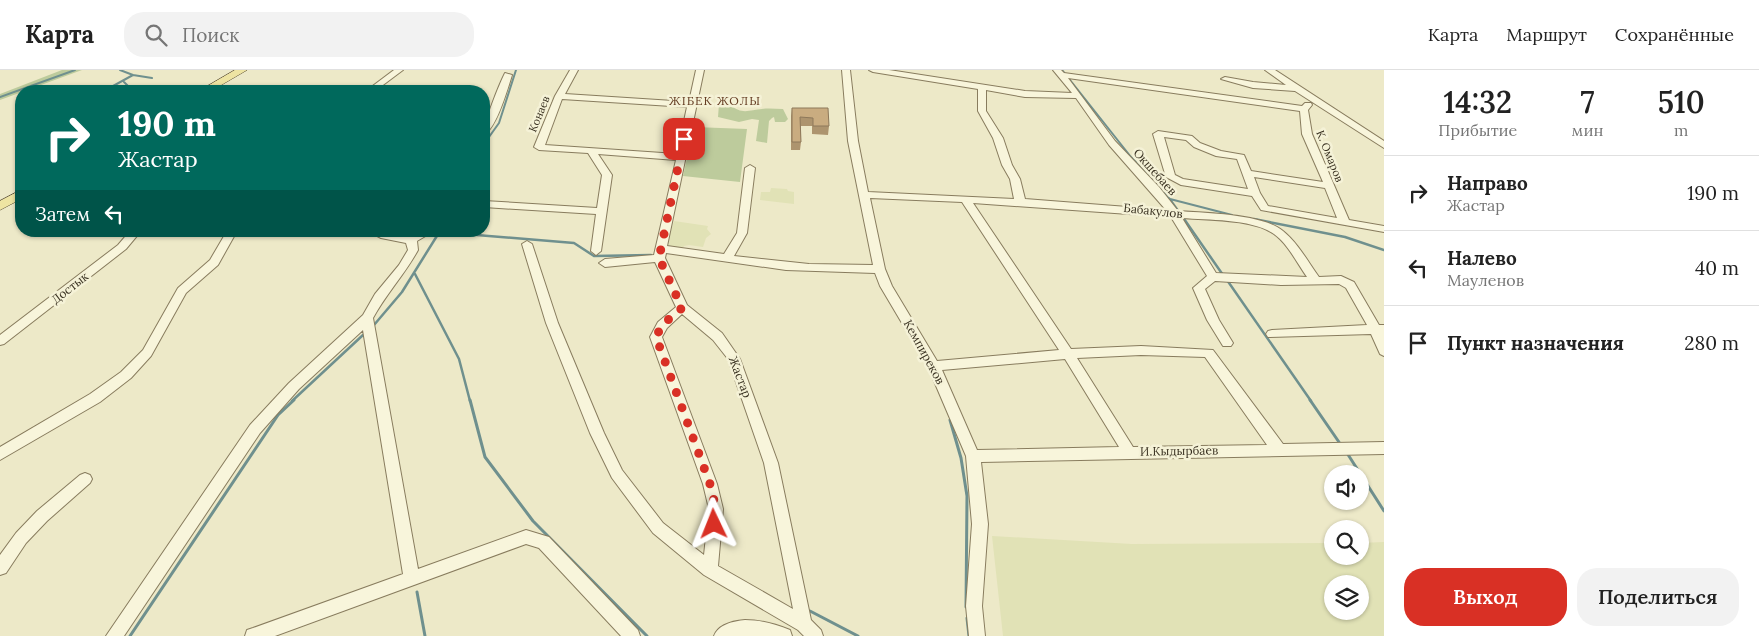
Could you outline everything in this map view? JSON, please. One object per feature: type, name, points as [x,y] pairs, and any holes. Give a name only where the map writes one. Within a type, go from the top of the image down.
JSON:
[{"type":"main road","points":[[215,85],[242,70]]},
{"type":"main road","points":[[0,206],[15,197]]},
{"type":"street","points":[[378,85],[399,70]]},
{"type":"street","name":"Конаев","points":[[574,70],[559,96],[538,147],[680,157]]},
{"type":"street","points":[[700,70],[660,254],[682,308],[662,325],[656,337],[710,484],[716,509],[710,570]]},
{"type":"street","name":"Кемпиреков","points":[[846,70],[853,141],[879,269],[886,286],[934,366],[973,456],[980,524],[974,606],[977,636]]},
{"type":"street","points":[[873,70],[1025,94],[1079,96]]},
{"type":"street","points":[[1269,70],[1384,145]]},
{"type":"street","points":[[1060,73],[1304,109],[1314,100]]},
{"type":"street","name":"Окшебаев","points":[[1060,73],[1079,96],[1112,144],[1155,189],[1175,214],[1213,277]]},
{"type":"street","points":[[490,120],[508,76]]},
{"type":"street","points":[[1225,79],[1253,85],[1295,88]]},
{"type":"street","points":[[982,88],[982,111],[998,138],[1007,166],[1015,179],[1020,201]]},
{"type":"street","points":[[559,96],[692,105]]},
{"type":"street","points":[[490,108],[496,109]]},
{"type":"street","name":"К. Омаров","points":[[1304,109],[1308,134],[1345,223]]},
{"type":"street","points":[[1255,193],[1181,182],[1171,177],[1158,134],[1189,138],[1197,144],[1219,154],[1241,158],[1255,193],[1265,208],[1384,229]]},
{"type":"street","points":[[591,151],[607,175],[596,251]]},
{"type":"street","points":[[728,257],[742,233],[750,168]]},
{"type":"street","points":[[1248,173],[1329,186]]},
{"type":"street","name":"Бабакулов","points":[[863,195],[1020,201],[1224,218],[1265,226],[1278,232],[1316,280]]},
{"type":"street","points":[[965,199],[1069,355],[1129,452]]},
{"type":"street","points":[[490,204],[602,210]]},
{"type":"street","name":"Достык","points":[[0,341],[122,247],[131,237]]},
{"type":"street","points":[[0,454],[95,398],[126,375],[147,353],[182,291],[214,262],[229,237]]},
{"type":"street","points":[[392,237],[411,240],[417,237]]},
{"type":"street","points":[[114,636],[255,429],[294,386],[367,318],[379,297],[413,250],[411,240]]},
{"type":"street","points":[[527,244],[552,322],[597,433],[617,474],[658,528],[710,570],[804,624],[815,636]]},
{"type":"street","points":[[605,263],[660,254],[728,257],[794,267],[879,269]]},
{"type":"street","points":[[1227,343],[1213,320],[1199,288],[1213,277],[1281,281],[1341,280],[1350,285],[1379,329],[1384,351]]},
{"type":"street","name":"Жастар","points":[[682,308],[707,325],[729,349],[734,359],[771,464],[804,624]]},
{"type":"street","points":[[367,318],[412,578]]},
{"type":"street","points":[[1272,334],[1379,329]]},
{"type":"street","points":[[934,366],[1127,349],[1180,350],[1210,353],[1279,450]]},
{"type":"street","name":"И.Кыдырбаев","points":[[973,456],[1384,448]]},
{"type":"street","points":[[0,568],[21,538],[42,516],[85,479]]},
{"type":"street","points":[[253,636],[526,537],[544,542],[632,636]]},
{"type":"street","points":[[722,636],[744,627],[768,629],[784,636]]},
{"type":"green space","points":[[62,70],[82,70],[41,85],[23,85]]},
{"type":"green space","points":[[15,88],[15,95],[0,100],[0,94]]},
{"type":"green space","points":[[719,104],[731,105],[742,111],[783,109],[788,119],[785,122],[775,122],[774,117],[772,118],[769,121],[767,143],[756,141],[759,120],[752,119],[739,122],[718,117]]},
{"type":"green space","points":[[694,127],[747,129],[740,182],[683,176]]},
{"type":"green space","points":[[771,188],[787,189],[794,192],[794,204],[760,200],[761,192],[770,192]]},
{"type":"green space","points":[[674,221],[708,226],[707,229],[711,234],[706,238],[703,247],[689,245],[684,246],[682,249],[668,247],[667,239]]},
{"type":"green space","points":[[992,536],[1132,544],[1324,543],[1324,565],[1369,565],[1369,543],[1384,542],[1384,636],[1003,636]]},
{"type":"building","points":[[792,108],[828,108],[829,126],[813,126],[813,118],[800,117],[801,142],[792,142]]},
{"type":"waterway","points":[[33,85],[75,70]]},
{"type":"waterway","points":[[120,70],[133,75]]},
{"type":"waterway","points":[[490,136],[499,123],[516,70]]},
{"type":"waterway","points":[[1062,70],[1131,157],[1170,199]]},
{"type":"waterway","points":[[115,85],[133,75]]},
{"type":"waterway","points":[[133,75],[152,78]]},
{"type":"waterway","points":[[124,82],[127,85]]},
{"type":"waterway","points":[[0,97],[15,92]]},
{"type":"waterway","points":[[1170,199],[1232,215]]},
{"type":"waterway","points":[[1170,199],[1180,213]]},
{"type":"waterway","points":[[1182,216],[1223,275]]},
{"type":"waterway","points":[[1254,219],[1345,237],[1384,250]]},
{"type":"waterway","points":[[490,236],[574,243],[594,256],[651,255]]},
{"type":"waterway","points":[[374,325],[402,292],[436,237]]},
{"type":"waterway","points":[[415,274],[459,359],[470,401]]},
{"type":"waterway","points":[[1227,280],[1311,401]]},
{"type":"waterway","points":[[292,401],[363,335]]},
{"type":"waterway","points":[[130,636],[278,415],[294,400]]},
{"type":"waterway","points":[[470,400],[485,457],[533,521],[647,636]]},
{"type":"waterway","points":[[1310,400],[1341,445]]},
{"type":"waterway","points":[[950,420],[961,458],[967,496],[966,607]]},
{"type":"waterway","points":[[1347,453],[1384,511]]},
{"type":"waterway","points":[[417,592],[425,636]]},
{"type":"waterway","points":[[810,611],[858,636]]},
{"type":"waterway","points":[[967,618],[969,636]]},
{"type":"district","name":"ЖІБЕК ЖОЛЫ","points":[[715,101]]},
{"type":"route","points":[[684,139],[659,258],[682,308],[662,325],[656,337],[710,484],[716,509],[714,524]]}]
